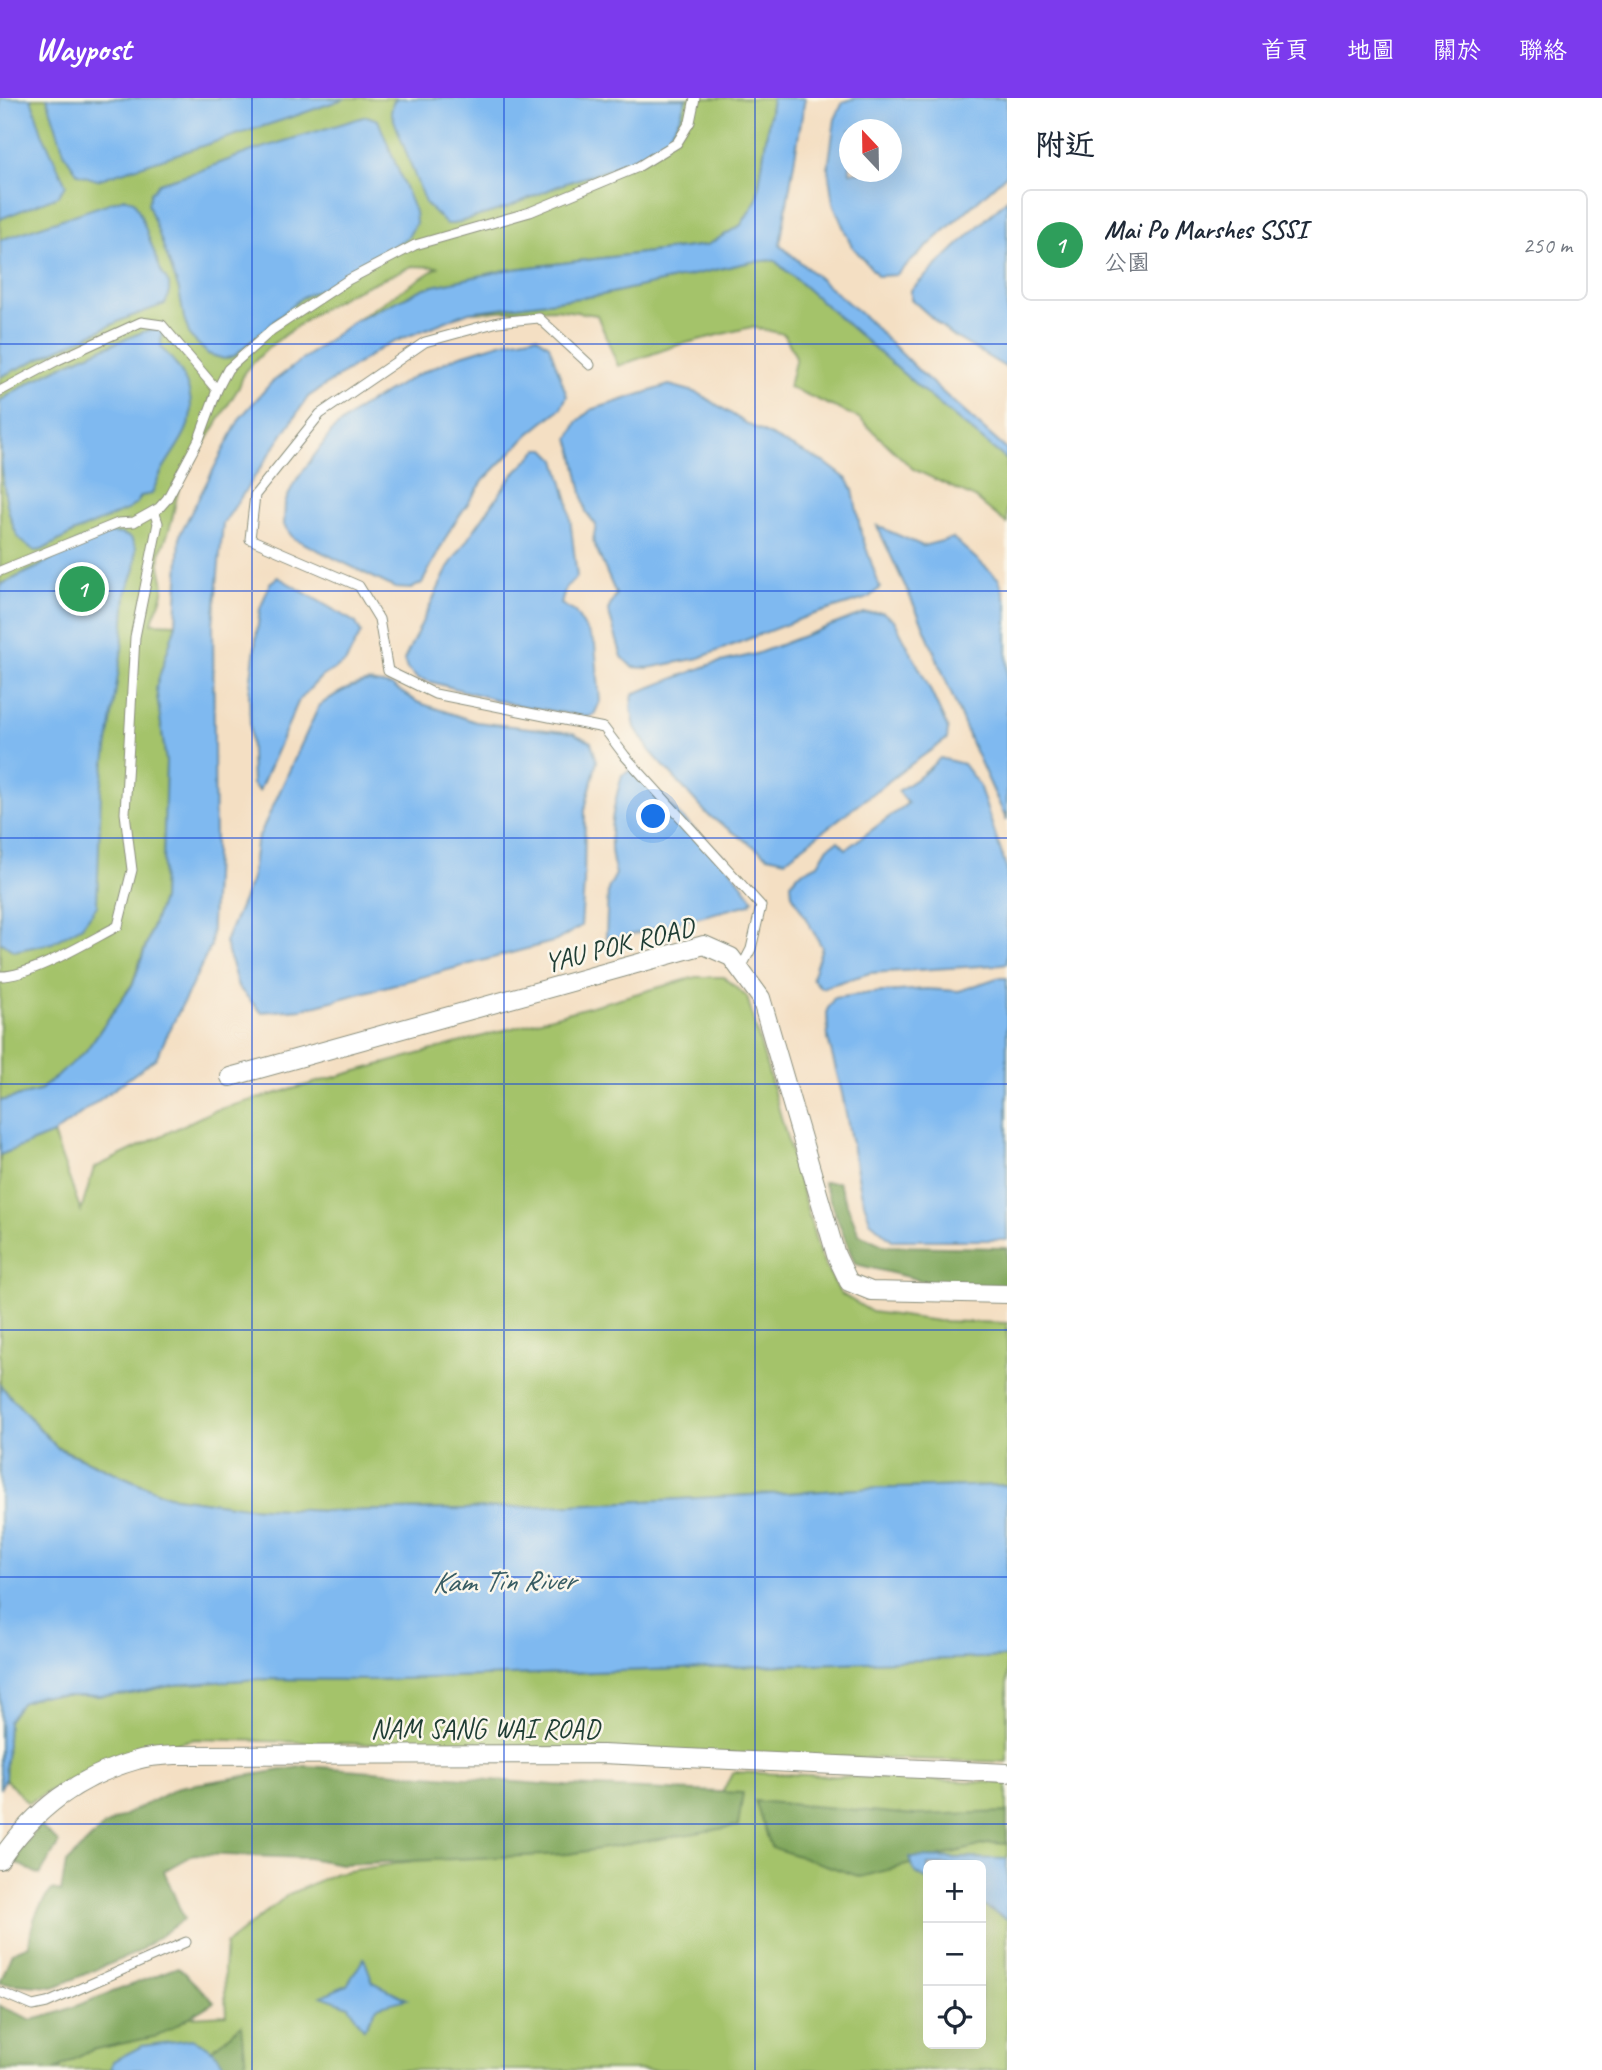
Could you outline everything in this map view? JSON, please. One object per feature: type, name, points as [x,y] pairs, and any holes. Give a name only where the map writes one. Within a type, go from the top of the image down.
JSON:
[{"type":"street","name":"YAU POK ROAD","points":[[230,1077],[704,945],[731,957],[761,998],[836,1255],[849,1282],[870,1292],[1007,1294]]},
{"type":"street","name":"NAM SANG WAI ROAD","points":[[0,1860],[15,1838],[70,1788],[102,1772],[139,1759],[174,1755],[603,1754],[1007,1773]]},
{"type":"lane","points":[[0,571],[118,523],[134,522],[154,511],[167,499],[199,439],[217,390],[228,369],[272,330],[348,280],[415,246],[530,212],[636,168],[677,143],[690,122],[695,98]]},
{"type":"lane","points":[[590,365],[539,318],[498,322],[425,342],[320,414],[256,495],[250,539],[359,586],[379,619],[388,671],[435,694],[604,728],[625,756],[761,906],[751,949],[740,970]]},
{"type":"lane","points":[[0,391],[58,360],[141,322],[162,325],[217,390]]},
{"type":"lane","points":[[0,976],[43,965],[118,926],[132,870],[125,813],[135,637],[158,523],[154,511]]},
{"type":"lane","points":[[0,1992],[33,2006],[47,2003],[186,1942]]},
{"type":"green space","points":[[0,98],[772,98],[757,199],[741,225],[707,245],[506,270],[425,288],[354,321],[438,267],[412,266],[348,294],[315,313],[270,346],[245,371],[239,387],[180,484],[170,527],[160,554],[164,587],[152,623],[176,624],[156,687],[166,762],[162,899],[132,984],[85,1052],[39,1091],[0,1101]]},
{"type":"green space","points":[[774,260],[929,396],[1007,460],[1007,524],[975,498],[913,469],[859,418],[789,387],[796,357],[784,334],[751,327],[678,345],[618,366],[597,315],[555,309],[469,312],[602,295],[751,262]]},
{"type":"green space","points":[[696,977],[724,977],[747,997],[820,1255],[840,1293],[872,1312],[938,1321],[1007,1323],[1007,1485],[859,1489],[466,1509],[325,1511],[245,1507],[168,1496],[57,1447],[0,1385],[0,1155],[53,1134],[81,1211],[94,1168],[213,1111]]},
{"type":"green space","points":[[823,1182],[838,1182],[859,1234],[885,1246],[1007,1248],[1007,1286],[936,1284],[855,1264]]},
{"type":"green space","points":[[1007,1657],[1007,1762],[195,1739],[108,1759],[28,1803],[5,1779],[8,1721],[21,1703],[39,1696],[131,1694],[174,1685],[260,1679],[373,1680]]},
{"type":"green space","points":[[306,1766],[567,1786],[743,1793],[738,1826],[569,1854],[341,1864],[308,1858],[194,1854],[164,1871],[184,1919],[136,1953],[54,1987],[0,1983],[12,1952],[29,1945],[33,1922],[42,1903],[52,1890],[61,1892],[66,1863],[104,1826],[179,1787]]},
{"type":"green space","points":[[733,1772],[1007,1783],[1007,2070],[16,2070],[138,2020],[226,2015],[226,1944],[289,1894],[336,1873],[710,1815]]},
{"type":"green space","points":[[755,1801],[915,1815],[1007,1812],[1007,1844],[991,1843],[861,1877],[771,1847]]},
{"type":"green space","points":[[40,1825],[59,1843],[40,1875],[12,1861]]},
{"type":"green space","points":[[178,1967],[214,2002],[158,2036],[92,2050],[54,2070],[0,2070],[0,2006],[32,2020],[55,2014]]},
{"type":"green space","points":[[242,2025],[248,2070],[205,2070],[201,2058]]},
{"type":"water","points":[[0,98],[31,98],[42,133],[66,185],[58,196],[0,219]]},
{"type":"water","points":[[47,98],[346,98],[97,180],[78,174],[65,155]]},
{"type":"water","points":[[397,98],[686,98],[681,115],[668,138],[658,150],[645,158],[563,184],[506,208],[446,224],[425,203],[391,112],[393,102]]},
{"type":"water","points":[[772,98],[805,98],[780,245],[868,320],[921,373],[1007,450],[1007,460],[929,396],[774,260],[751,262],[602,295],[469,312],[386,345],[308,397],[223,524],[213,624],[215,854],[211,946],[156,1058],[53,1134],[0,1155],[0,1101],[39,1091],[85,1052],[133,984],[162,899],[166,762],[156,687],[176,624],[180,534],[240,418],[271,383],[354,321],[425,288],[506,270],[707,245],[741,225],[757,199]]},
{"type":"water","points":[[855,98],[1007,98],[1007,174],[896,275],[878,276],[851,245],[833,203],[828,169],[835,119],[843,102]]},
{"type":"water","points":[[367,116],[378,120],[415,212],[416,223],[408,237],[358,270],[301,298],[234,356],[224,359],[208,354],[190,336],[179,290],[148,204],[151,192],[159,183]]},
{"type":"water","points":[[124,198],[134,201],[161,271],[169,284],[169,295],[165,304],[124,319],[0,377],[0,240]]},
{"type":"water","points":[[1007,199],[1007,368],[950,334],[911,299],[911,290]]},
{"type":"water","points":[[162,328],[161,348],[183,375],[191,410],[185,433],[163,469],[152,494],[141,496],[129,509],[35,551],[18,537],[4,490],[0,401],[71,362],[139,334]]},
{"type":"water","points":[[536,336],[549,345],[567,396],[561,408],[529,434],[484,480],[451,528],[422,583],[411,589],[395,588],[293,538],[284,525],[285,503],[293,485],[333,430],[363,406],[415,376],[458,356],[504,342]]},
{"type":"water","points":[[669,385],[698,393],[749,425],[827,464],[848,480],[853,490],[861,533],[880,588],[868,598],[808,616],[699,658],[648,668],[632,667],[622,657],[608,610],[616,594],[593,541],[596,525],[586,512],[569,439],[577,422],[591,410]]},
{"type":"water","points":[[539,449],[545,449],[556,460],[568,501],[577,577],[566,587],[561,604],[575,612],[595,644],[600,701],[594,715],[587,717],[512,704],[417,678],[407,669],[404,660],[449,566],[512,476]]},
{"type":"water","points":[[877,526],[923,546],[953,538],[999,579],[1007,604],[1007,821],[921,620]]},
{"type":"water","points":[[107,533],[131,538],[136,548],[135,569],[126,594],[122,649],[101,790],[97,906],[82,926],[52,943],[14,951],[0,942],[0,585],[38,567],[79,541]]},
{"type":"water","points":[[278,577],[356,623],[361,633],[345,663],[321,677],[299,700],[259,791],[252,784],[249,693],[260,609],[270,583]]},
{"type":"water","points":[[882,612],[894,620],[927,683],[948,729],[947,739],[785,860],[768,856],[708,815],[650,751],[635,727],[631,707],[633,694],[712,664],[756,654],[864,613]]},
{"type":"water","points":[[369,682],[392,686],[417,702],[476,722],[573,733],[591,742],[597,761],[585,809],[581,926],[556,941],[302,1009],[261,1012],[238,987],[225,942],[251,881],[256,843],[319,706],[342,691]]},
{"type":"water","points":[[940,758],[963,764],[979,785],[1007,870],[1007,963],[870,973],[821,988],[812,978],[822,947],[792,894],[791,883],[798,874],[818,864],[828,847],[838,841],[846,849],[908,803],[898,791],[922,775]]},
{"type":"water","points":[[633,769],[723,855],[753,899],[750,904],[611,940],[606,937],[608,889],[616,874],[611,849],[613,812],[622,775]]},
{"type":"water","points":[[997,978],[1007,978],[1007,1240],[892,1240],[870,1221],[861,1192],[842,1093],[828,1039],[827,1010],[834,998],[926,989],[959,991]]},
{"type":"water","name":"Kam Tin River","points":[[0,1385],[57,1448],[168,1496],[245,1507],[325,1511],[466,1509],[859,1489],[1007,1485],[1007,1657],[373,1680],[260,1679],[174,1685],[131,1694],[39,1696],[21,1703],[8,1721],[5,1779],[0,1789]]},
{"type":"water","points":[[910,1857],[1007,1859],[1007,1919],[986,1908],[986,1860],[923,1860],[923,1878],[912,1866]]},
{"type":"water","points":[[364,1958],[373,1982],[407,1999],[377,2007],[364,2029],[349,2006],[321,1996],[347,1985]]},
{"type":"water","points":[[191,2039],[212,2050],[226,2070],[111,2070],[113,2061],[142,2046]]},
{"type":"place","name":"Mai Po Marshes SSSI","points":[[82,589]]}]
